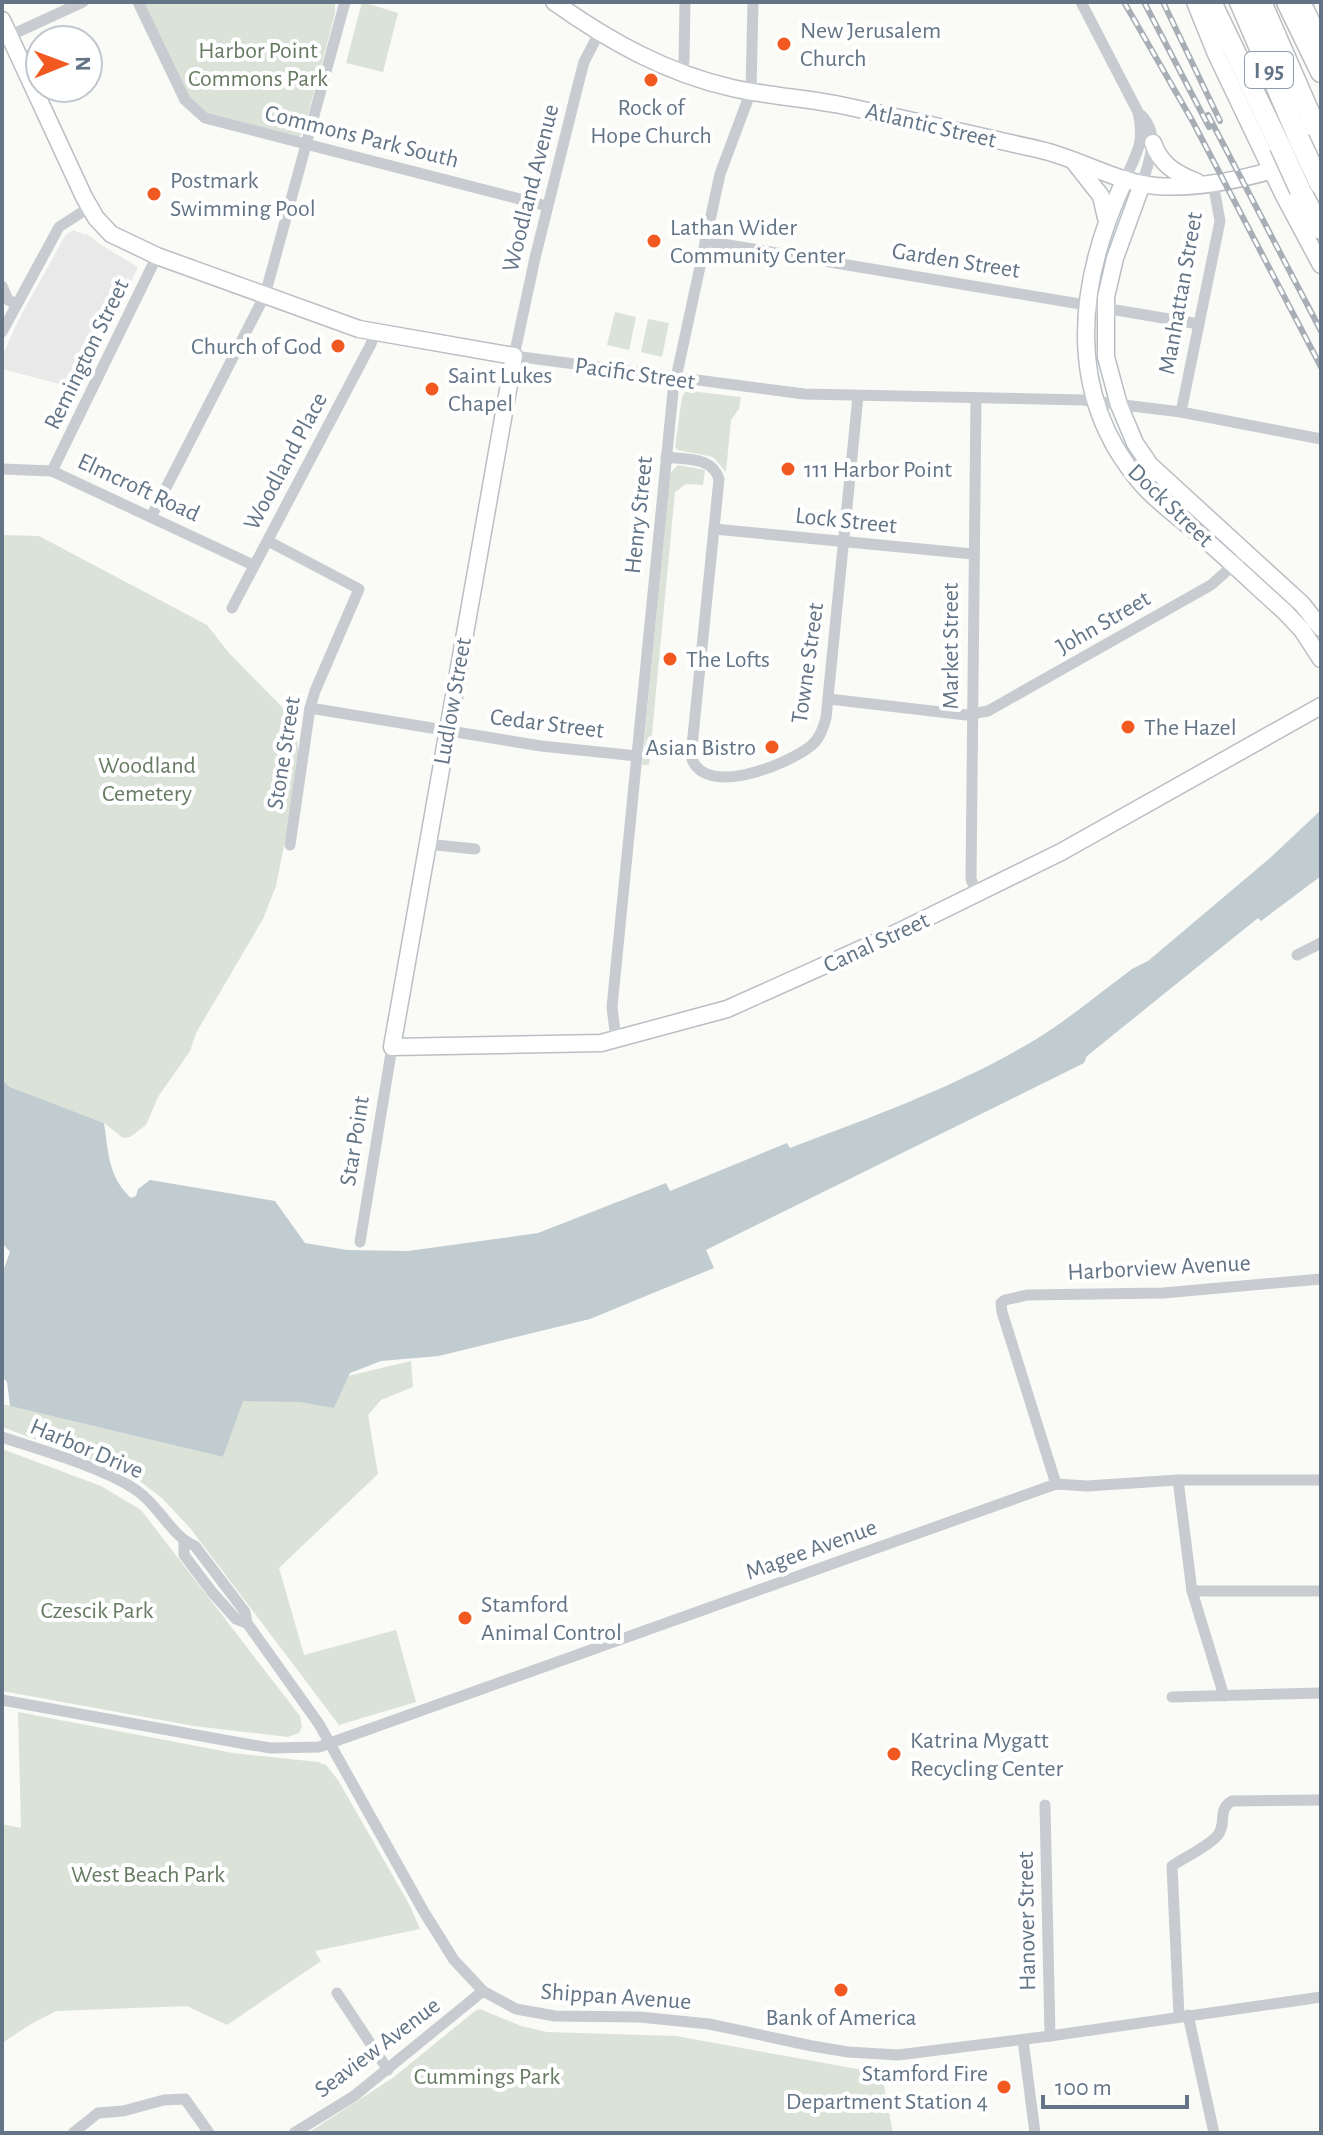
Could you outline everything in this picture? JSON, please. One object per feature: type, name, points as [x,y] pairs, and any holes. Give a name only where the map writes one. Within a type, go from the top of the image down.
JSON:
[{"type":"highway","points":[[1211,2],[1304,139],[1300,190],[1321,229]]},
{"type":"highway","name":"I 95","points":[[1240,2],[1304,139]]},
{"type":"highway","name":"I 95","points":[[1261,2],[1321,184]]},
{"type":"highway","points":[[1287,2],[1321,72]]},
{"type":"street","points":[[6,28],[83,2]]},
{"type":"street","name":"Commons Park South","points":[[138,2],[185,100],[205,118],[547,206]]},
{"type":"street","points":[[151,517],[265,295],[345,2]]},
{"type":"street","name":"Atlantic Street","points":[[554,2],[599,33],[681,74],[751,91],[883,114],[1071,159],[1142,184],[1208,183],[1272,170],[1321,154]]},
{"type":"street","points":[[681,74],[685,2]]},
{"type":"street","name":"Henry Street","points":[[616,1040],[612,1007],[675,378],[720,174],[751,91],[753,2]]},
{"type":"street","points":[[1081,2],[1138,112],[1150,126],[1157,154],[1167,167],[1208,183]]},
{"type":"street","points":[[1195,2],[1216,54],[1321,265]]},
{"type":"street","points":[[1302,2],[1321,41]]},
{"type":"street","name":"Pacific Street","points":[[6,28],[90,207],[111,234],[157,256],[374,333],[514,356],[804,394],[1052,398],[1181,412],[1321,439]]},
{"type":"street","name":"Woodland Avenue","points":[[514,356],[547,206],[584,62],[599,33]]},
{"type":"street","points":[[1125,179],[1141,142],[1138,112]]},
{"type":"street","points":[[1142,184],[1153,143]]},
{"type":"street","points":[[1071,159],[1101,196],[1106,210],[1106,224]]},
{"type":"street","name":"Dock Street","points":[[1125,179],[1106,224],[1086,303],[1085,345],[1095,402],[1121,455],[1140,482],[1295,622],[1321,659]]},
{"type":"street","name":"Manhattan Street","points":[[1181,412],[1220,221],[1208,183]]},
{"type":"street","name":"Dock Street","points":[[1142,184],[1111,270],[1105,307],[1108,366],[1119,405],[1135,443],[1150,465],[1302,604],[1321,628]]},
{"type":"street","points":[[2,332],[59,227],[90,207]]},
{"type":"street","name":"Garden Street","points":[[705,241],[1199,324]]},
{"type":"street","name":"Remington Street","points":[[52,471],[157,256]]},
{"type":"street","points":[[2,286],[8,300],[16,304]]},
{"type":"street","name":"Woodland Place","points":[[232,608],[347,393],[374,333]]},
{"type":"street","name":"Ludlow Street","points":[[392,1047],[514,356]]},
{"type":"street","name":"Towne Street","points":[[666,457],[706,462],[717,473],[719,487],[691,756],[693,764],[708,774],[739,777],[758,773],[801,752],[818,738],[826,718],[858,396]]},
{"type":"street","name":"Market Street","points":[[976,398],[971,879],[977,894]]},
{"type":"street","name":"Elmcroft Road","points":[[2,469],[52,471],[253,565]]},
{"type":"street","name":"Lock Street","points":[[714,529],[973,554]]},
{"type":"street","name":"Stone Street","points":[[268,541],[359,589],[310,708],[290,845]]},
{"type":"street","name":"John Street","points":[[971,715],[994,709],[1211,585],[1247,553]]},
{"type":"street","points":[[829,699],[971,715]]},
{"type":"street","name":"Canal Street","points":[[392,1047],[595,1044],[747,1001],[892,935],[1069,848],[1321,706]]},
{"type":"street","name":"Cedar Street","points":[[310,708],[541,746],[637,756]]},
{"type":"street","points":[[426,844],[475,849]]},
{"type":"street","points":[[1297,955],[1321,943]]},
{"type":"street","name":"Star Point","points":[[360,1242],[392,1047]]},
{"type":"street","name":"Harborview Avenue","points":[[1056,1484],[1001,1303],[1027,1295],[1163,1293],[1321,1279]]},
{"type":"street","name":"Harbor Drive","points":[[2,1437],[134,1488],[164,1516],[184,1541],[195,1546],[223,1582],[245,1612],[247,1623],[331,1744]]},
{"type":"street","points":[[1178,1480],[1192,1591],[1224,1696]]},
{"type":"street","name":"Magee Avenue","points":[[331,1744],[1056,1484],[1087,1486],[1178,1480],[1321,1480]]},
{"type":"street","points":[[1192,1591],[1321,1591]]},
{"type":"street","points":[[1172,1697],[1321,1693]]},
{"type":"street","points":[[2,1700],[246,1744],[308,1748],[331,1744]]},
{"type":"street","name":"Shippan Avenue","points":[[331,1744],[438,1936],[461,1970],[483,1991],[516,2009],[540,2015],[639,2017],[709,2024],[812,2046],[877,2055],[916,2054],[1321,1997]]},
{"type":"street","points":[[1214,2133],[1184,2016],[1172,1866],[1218,1835],[1222,1826],[1221,1812],[1232,1801],[1321,1800]]},
{"type":"street","name":"Hanover Street","points":[[1045,1805],[1050,2036]]},
{"type":"street","name":"Seaview Avenue","points":[[294,2133],[354,2096],[483,1991]]},
{"type":"street","points":[[337,1993],[388,2070]]},
{"type":"street","points":[[1023,2040],[1035,2133]]},
{"type":"street","points":[[73,2133],[98,2113],[185,2099],[209,2133]]},
{"type":"shaded area","points":[[73,230],[87,234],[138,267],[82,390],[2,369],[2,357],[17,323],[65,236]]},
{"type":"shaded area","points":[[1321,810],[1321,876],[1261,921],[1258,918],[1087,1056],[1084,1063],[706,1250],[714,1268],[590,1319],[439,1356],[381,1361],[350,1373],[334,1408],[300,1402],[243,1401],[223,1457],[10,1406],[7,1382],[2,1377],[2,1274],[10,1252],[2,1243],[2,1080],[10,1087],[104,1123],[114,1173],[131,1198],[150,1180],[275,1201],[305,1243],[347,1250],[408,1251],[538,1233],[666,1183],[670,1191],[787,1143],[790,1148],[917,1099],[1009,1055],[1148,961],[1270,858]]},
{"type":"green space","name":"Harbor Point Commons Park","points":[[143,2],[335,4],[335,14],[303,133],[297,138],[209,114],[187,97]]},
{"type":"green space","points":[[362,2],[398,13],[383,72],[346,63]]},
{"type":"green space","points":[[615,312],[636,317],[629,350],[607,345]]},
{"type":"green space","points":[[648,319],[669,323],[662,357],[641,352]]},
{"type":"green space","points":[[690,391],[741,397],[739,409],[731,420],[726,472],[713,457],[675,447],[682,397]]},
{"type":"green space","points":[[678,465],[705,470],[703,485],[686,484],[675,492],[649,765],[642,765],[670,473]]},
{"type":"green space","name":"Woodland Cemetery","points":[[2,535],[39,536],[207,625],[229,653],[284,709],[297,739],[300,765],[276,886],[263,919],[196,1033],[190,1051],[158,1097],[146,1125],[130,1137],[123,1138],[104,1123],[10,1087],[2,1080]]},
{"type":"green space","name":"Czescik Park","points":[[411,1361],[413,1387],[381,1400],[368,1415],[378,1474],[279,1568],[304,1655],[396,1630],[416,1702],[339,1725],[190,1528],[163,1499],[132,1475],[2,1427],[2,1404],[223,1457],[242,1401]]},
{"type":"green space","name":"Czescik Park","points":[[2,1449],[101,1486],[141,1510],[300,1716],[302,1726],[299,1733],[288,1737],[194,1726],[2,1691]]},
{"type":"green space","name":"West Beach Park","points":[[18,1712],[233,1753],[326,1765],[338,1780],[409,1904],[420,1929],[315,1951],[321,1961],[227,2025],[187,2006],[56,2011],[2,2043],[2,1824],[21,1828]]},
{"type":"green space","name":"Cummings Park","points":[[480,2009],[521,2026],[547,2032],[676,2036],[857,2069],[881,2070],[893,2133],[308,2133],[394,2077]]},
{"type":"railway","points":[[1124,2],[1193,122],[1321,367]]},
{"type":"railway","points":[[1144,2],[1209,127]]},
{"type":"railway","points":[[1163,2],[1220,121]]},
{"type":"railway","points":[[1208,115],[1321,331]]},
{"type":"place","name":"New Jerusalem Church","points":[[784,44]]},
{"type":"place","name":"Rock of Hope Church","points":[[651,80]]},
{"type":"place","name":"Postmark Swimming Pool","points":[[154,194]]},
{"type":"place","name":"Lathan Wider Community Center","points":[[654,241]]},
{"type":"place","name":"Church of God","points":[[338,346]]},
{"type":"place","name":"Saint Lukes Chapel","points":[[432,389]]},
{"type":"place","name":"111 Harbor Point","points":[[788,469]]},
{"type":"place","name":"The Lofts","points":[[670,659]]},
{"type":"place","name":"The Hazel","points":[[1128,727]]},
{"type":"place","name":"Asian Bistro","points":[[772,747]]},
{"type":"place","name":"Stamford Animal Control","points":[[465,1618]]},
{"type":"place","name":"Katrina Mygatt Recycling Center","points":[[894,1754]]},
{"type":"place","name":"Bank of America","points":[[841,1990]]},
{"type":"place","name":"Stamford Fire Department Station 4","points":[[1004,2087]]}]
